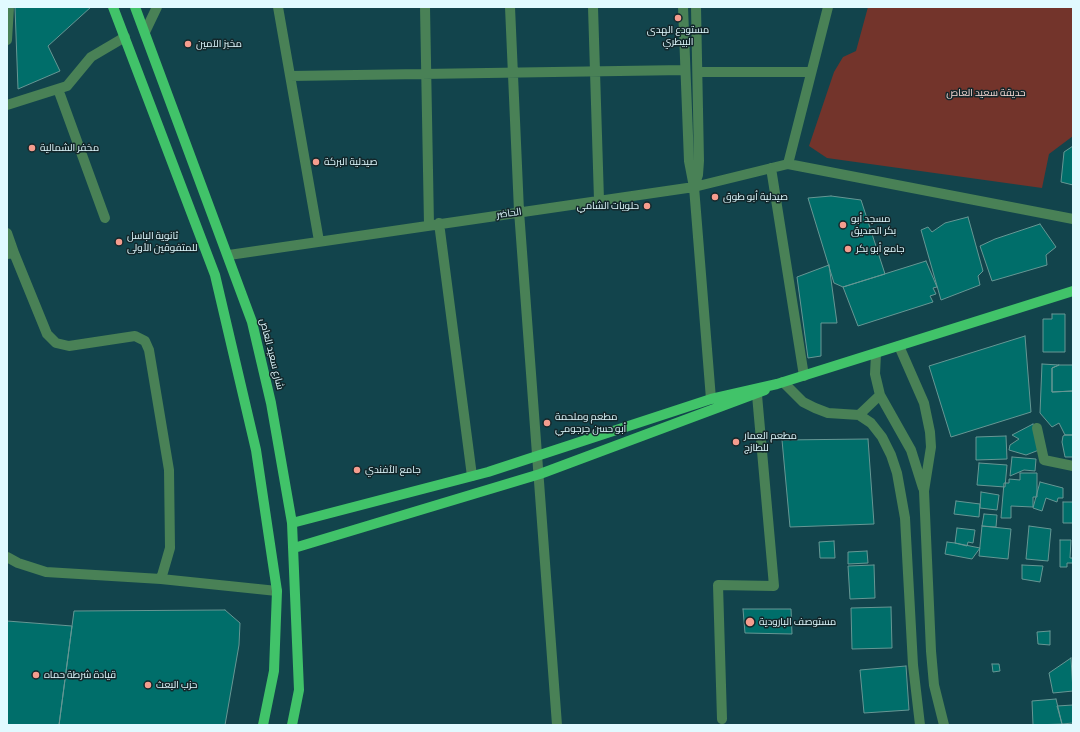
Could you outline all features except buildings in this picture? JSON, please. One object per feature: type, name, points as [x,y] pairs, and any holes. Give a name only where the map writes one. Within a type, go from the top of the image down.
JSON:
[{"type":"main road","points":[[113,7],[215,275],[256,450],[277,591],[274,672],[263,725]]},
{"type":"main road","name":"شارع سعيد العاص","points":[[135,7],[229,255],[254,329],[271,403],[292,523],[294,548],[299,690],[292,725]]},
{"type":"main road","points":[[292,523],[472,476],[712,399],[804,376],[1073,291]]},
{"type":"main road","points":[[294,548],[540,474],[758,395],[780,383]]},
{"type":"street","points":[[7,40],[9,7]]},
{"type":"street","points":[[145,32],[157,7]]},
{"type":"street","points":[[278,7],[318,241]]},
{"type":"street","points":[[425,7],[426,74],[434,224],[472,476]]},
{"type":"street","points":[[510,7],[519,212],[540,474],[557,725]]},
{"type":"street","points":[[592,7],[599,200]]},
{"type":"street","points":[[683,7],[689,161],[694,187],[712,399]]},
{"type":"street","points":[[694,187],[698,175],[699,161],[696,7]]},
{"type":"street","points":[[828,7],[810,72],[788,164],[1073,219]]},
{"type":"street","points":[[7,105],[67,86],[91,57],[125,37]]},
{"type":"street","points":[[290,76],[685,70]]},
{"type":"street","points":[[698,72],[810,72]]},
{"type":"street","points":[[58,89],[105,218]]},
{"type":"street","name":"الحاضر","points":[[229,255],[694,187],[788,164]]},
{"type":"street","points":[[771,168],[804,376]]},
{"type":"street","points":[[7,233],[11,253],[47,334],[56,343],[69,346],[135,336],[145,341],[149,350],[169,470],[170,548],[161,580]]},
{"type":"street","points":[[899,346],[924,403],[929,424],[931,447],[924,491],[932,668],[937,702],[944,725]]},
{"type":"street","points":[[876,354],[875,374],[880,395],[911,450],[924,491]]},
{"type":"street","points":[[780,383],[803,402],[815,408],[828,413],[859,415],[871,423],[882,437],[891,455],[902,494],[905,518],[912,665],[920,725]]},
{"type":"street","points":[[722,719],[718,585],[774,586],[758,395]]},
{"type":"street","points":[[859,415],[880,395]]},
{"type":"street","points":[[1037,428],[1044,460],[1073,466]]},
{"type":"street","points":[[7,557],[18,563],[46,572],[161,580],[277,591]]},
{"type":"green space","name":"حديقة سعيد العاص","points":[[868,7],[1073,7],[1073,136],[1049,154],[1042,188],[827,158],[809,146],[834,72],[843,57],[856,51]]},
{"type":"place","name":"مستودع الهدى البيطري","points":[[678,18]]},
{"type":"place","name":"مخبز الآمين","points":[[188,44]]},
{"type":"place","name":"مخفر الشمالية","points":[[32,148]]},
{"type":"place","name":"صيدلية البركة","points":[[316,162]]},
{"type":"place","name":"صيدلية أبو طوق","points":[[715,197]]},
{"type":"place","name":"حلويات الشامي","points":[[647,206]]},
{"type":"place","name":"مسجد أبو بكر الصديق","points":[[843,225]]},
{"type":"place","name":"ثانوية الباسل للمتفوقين الأولى","points":[[119,242]]},
{"type":"place","name":"جامع أبو بكر","points":[[848,249]]},
{"type":"place","name":"مطعم وملحمة أبو حسن جرجومي","points":[[547,423]]},
{"type":"place","name":"مطعم العمار للطازج","points":[[736,442]]},
{"type":"place","name":"جامع الأفندي","points":[[357,470]]},
{"type":"place","name":"مستوصف البارودية","points":[[750,622]]},
{"type":"place","name":"قيادة شرطة حماه","points":[[36,675]]},
{"type":"place","name":"حزب البعث","points":[[148,685]]}]
